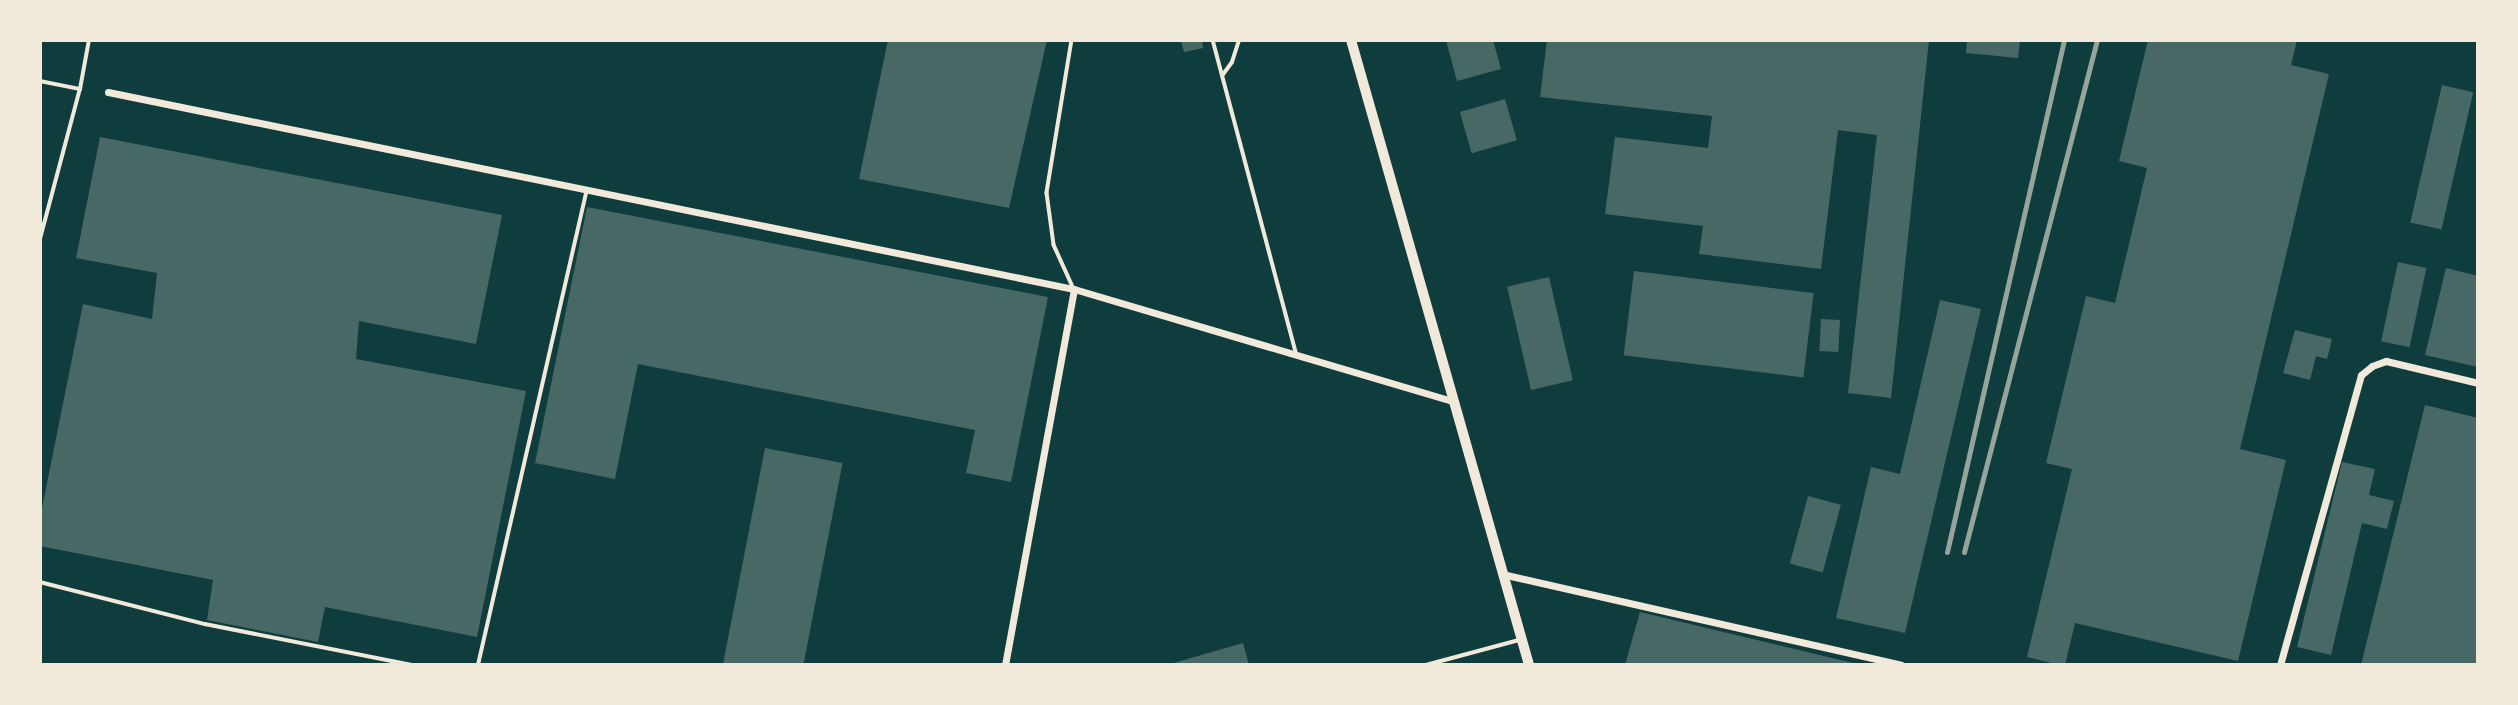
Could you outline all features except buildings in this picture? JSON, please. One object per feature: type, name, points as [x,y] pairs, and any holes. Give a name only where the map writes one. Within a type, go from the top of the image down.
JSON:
[{"type":"street","points":[[1351,40],[1529,665]]},
{"type":"street","points":[[108,92],[1074,289],[1456,403]]},
{"type":"street","points":[[1005,665],[1074,289]]},
{"type":"street","points":[[2280,665],[2361,375],[2372,366],[2386,361],[2478,383]]},
{"type":"street","points":[[1502,574],[1901,665]]},
{"type":"lane","points":[[40,239],[80,89],[89,40]]},
{"type":"lane","points":[[1072,40],[1047,193],[1054,245],[1074,289]]},
{"type":"lane","points":[[1213,40],[1297,355]]},
{"type":"lane","points":[[1222,76],[1232,62],[1239,40]]},
{"type":"lane","points":[[40,81],[80,89]]},
{"type":"lane","points":[[478,665],[587,190]]},
{"type":"lane","points":[[40,582],[205,624],[412,665]]},
{"type":"lane","points":[[1426,665],[1521,640]]},
{"type":"railway","points":[[1947,552],[2064,40]]},
{"type":"railway","points":[[1964,552],[2097,40]]}]
